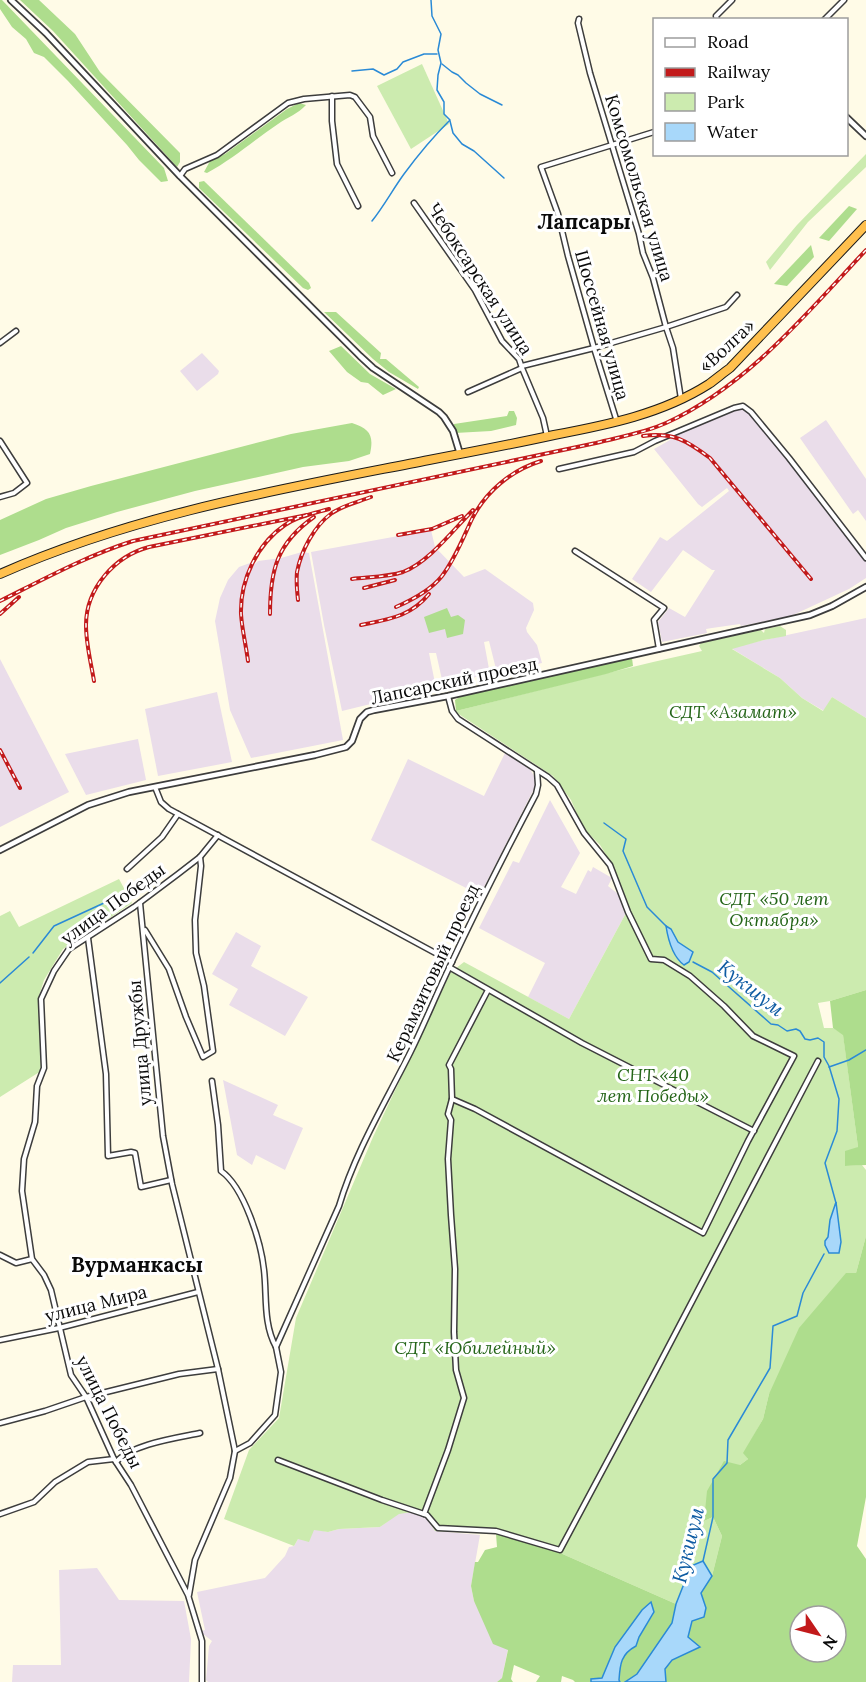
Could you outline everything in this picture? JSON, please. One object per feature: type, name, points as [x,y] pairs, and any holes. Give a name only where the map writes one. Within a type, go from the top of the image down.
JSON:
[{"type":"highway","name":"«Волга»","points":[[0,574],[39,557],[121,528],[210,504],[572,432],[651,412],[709,384],[730,368],[866,225]]},
{"type":"street","points":[[11,0],[46,33],[180,176],[360,356],[373,368],[439,412],[448,423],[460,454]]},
{"type":"street","points":[[716,18],[732,0]]},
{"type":"street","points":[[826,18],[844,0]]},
{"type":"street","name":"Комсомольская улица","points":[[579,19],[590,73],[673,348],[682,399]]},
{"type":"street","points":[[180,176],[185,169],[217,155],[288,103],[304,99],[350,95],[355,97],[370,117],[373,136],[392,173]]},
{"type":"street","points":[[332,96],[332,121],[337,164],[358,206]]},
{"type":"street","points":[[848,119],[866,136]]},
{"type":"street","points":[[612,144],[653,132]]},
{"type":"street","name":"Шоссейная улица","points":[[612,144],[541,167],[558,214],[567,256],[617,422]]},
{"type":"street","name":"Чебоксарская улица","points":[[414,203],[475,290],[502,341],[515,352],[543,418],[547,437]]},
{"type":"street","points":[[468,393],[522,367],[666,327],[726,307],[737,295]]},
{"type":"street","points":[[0,343],[16,332]]},
{"type":"street","points":[[559,470],[634,452],[669,435],[742,406],[751,412],[783,451],[866,558]]},
{"type":"street","points":[[0,441],[27,483],[14,493],[0,497]]},
{"type":"street","points":[[456,442],[462,448],[472,452]]},
{"type":"street","points":[[446,457],[453,450],[456,442]]},
{"type":"street","points":[[575,550],[664,608],[654,620],[659,649]]},
{"type":"street","name":"Лапсарский проезд","points":[[0,850],[88,805],[129,792],[346,747],[352,741],[360,719],[368,712],[810,615],[866,587]]},
{"type":"street","points":[[448,696],[452,711],[458,719],[557,785],[584,833],[610,865],[628,912],[651,958],[664,960],[690,976],[753,1036],[794,1056],[753,1131],[703,1233],[475,1109],[452,1099]]},
{"type":"street","name":"Керамзитовый проезд","points":[[276,1347],[339,1206],[345,1185],[411,1052],[450,965],[536,794],[537,770]]},
{"type":"street","points":[[155,787],[161,802],[178,813],[620,1063],[753,1131]]},
{"type":"street","points":[[128,868],[162,837],[178,813]]},
{"type":"street","name":"улица Победы","points":[[202,1682],[202,1641],[188,1595],[131,1485],[115,1460],[86,1397],[71,1375],[48,1283],[32,1259],[21,1191],[24,1159],[34,1122],[36,1086],[44,1068],[41,999],[54,971],[69,950],[140,903],[200,856],[218,835]]},
{"type":"street","points":[[143,927],[169,969],[203,1057],[213,1051],[204,986],[196,953],[195,920],[200,856]]},
{"type":"street","name":"улица Дружбы","points":[[140,903],[161,1124],[171,1180],[218,1369],[235,1451]]},
{"type":"street","points":[[88,938],[106,1074],[108,1156],[135,1153],[141,1187],[171,1180]]},
{"type":"street","points":[[424,1514],[448,1450],[464,1398],[456,1370],[454,1332],[455,1269],[450,1215],[448,1147],[450,1120],[448,1114],[452,1099],[449,1065],[489,990]]},
{"type":"street","points":[[278,1460],[427,1515],[438,1527],[496,1531],[560,1550],[818,1061]]},
{"type":"street","points":[[188,1595],[195,1560],[230,1478],[235,1451],[250,1443],[275,1415],[281,1372],[276,1347],[270,1336],[264,1268],[255,1230],[237,1189],[230,1177],[221,1171],[212,1081]]},
{"type":"street","points":[[0,1255],[16,1263],[32,1259]]},
{"type":"street","name":"улица Мира","points":[[0,1340],[59,1328],[198,1292]]},
{"type":"street","points":[[0,1423],[86,1397],[179,1374],[218,1369]]},
{"type":"street","points":[[0,1514],[34,1502],[55,1482],[88,1462],[115,1460],[150,1444],[200,1433]]},
{"type":"shaded area","points":[[202,353],[219,371],[197,391],[180,371]]},
{"type":"shaded area","points":[[742,408],[749,412],[866,561],[866,578],[849,589],[791,616],[741,626],[740,624],[706,629],[707,633],[662,642],[658,622],[669,608],[685,617],[715,570],[683,550],[651,592],[632,579],[660,537],[667,541],[729,491],[727,488],[702,507],[654,449],[670,440],[674,435]]},
{"type":"shaded area","points":[[826,420],[866,479],[866,521],[858,510],[853,514],[800,438]]},
{"type":"shaded area","points":[[431,530],[435,547],[464,577],[485,569],[533,603],[534,610],[526,628],[537,645],[542,663],[497,673],[489,641],[484,642],[490,674],[443,684],[436,653],[429,653],[436,688],[342,711],[311,552]]},
{"type":"shaded area","points":[[302,552],[309,553],[343,740],[251,758],[230,710],[215,621],[220,598],[228,580],[239,567]]},
{"type":"shaded area","points":[[866,618],[866,718],[832,697],[824,711],[802,698],[780,678],[731,648],[764,640]]},
{"type":"shaded area","points":[[0,659],[69,792],[0,827]]},
{"type":"shaded area","points":[[217,692],[232,762],[158,776],[145,709]]},
{"type":"shaded area","points":[[138,739],[146,780],[86,795],[65,754]]},
{"type":"shaded area","points":[[505,753],[530,769],[536,785],[480,895],[371,840],[408,759],[484,796]]},
{"type":"shaded area","points":[[550,800],[580,853],[561,887],[576,894],[588,870],[591,872],[593,867],[612,878],[608,886],[618,894],[626,913],[569,1019],[528,997],[545,963],[479,928],[513,861],[519,863]]},
{"type":"shaded area","points":[[236,932],[261,946],[251,966],[308,997],[285,1036],[229,1005],[238,989],[212,974]]},
{"type":"shaded area","points":[[223,1080],[278,1105],[273,1115],[303,1128],[285,1170],[256,1155],[252,1165],[237,1155]]},
{"type":"shaded area","points":[[412,1512],[427,1518],[435,1531],[480,1535],[471,1586],[474,1601],[508,1649],[502,1678],[497,1682],[208,1682],[206,1680],[209,1646],[212,1641],[202,1631],[205,1630],[197,1592],[265,1578],[285,1556],[289,1547],[294,1546],[298,1539],[314,1529],[328,1532],[339,1529],[380,1527],[399,1513]]},
{"type":"shaded area","points":[[97,1568],[119,1600],[184,1601],[191,1639],[189,1682],[12,1682],[13,1665],[61,1665],[59,1570]]},
{"type":"green space","points":[[0,0],[164,168],[168,181],[161,182],[68,81],[44,57],[34,53],[26,39],[12,27],[0,9]]},
{"type":"green space","points":[[20,0],[39,0],[75,34],[100,72],[180,153],[180,162],[177,167],[53,31]]},
{"type":"green space","points":[[422,64],[449,124],[411,149],[377,86]]},
{"type":"green space","points":[[299,103],[306,105],[226,162],[207,173],[204,172],[210,161],[225,154],[287,109]]},
{"type":"green space","points":[[866,154],[866,167],[808,222],[770,270],[766,262],[797,225]]},
{"type":"green space","points":[[204,181],[309,283],[311,288],[308,290],[303,288],[199,188],[199,182]]},
{"type":"green space","points":[[849,206],[857,209],[829,241],[819,238]]},
{"type":"green space","points":[[811,245],[814,257],[787,286],[774,284]]},
{"type":"green space","points":[[324,312],[336,312],[381,353],[380,359],[386,359],[419,387],[418,389],[389,372],[373,359]]},
{"type":"green space","points":[[341,346],[370,374],[396,389],[383,395],[368,383],[361,382],[347,372],[329,351]]},
{"type":"green space","points":[[509,411],[514,411],[517,418],[516,425],[491,431],[455,433],[454,424],[507,416]]},
{"type":"green space","points":[[352,423],[367,430],[371,437],[370,454],[349,461],[303,467],[195,491],[117,512],[66,528],[0,555],[0,520],[46,499],[291,434]]},
{"type":"green space","points":[[447,608],[451,617],[458,615],[465,620],[463,634],[447,638],[445,629],[429,633],[424,617]]},
{"type":"green space","points":[[780,626],[786,630],[786,636],[732,649],[780,678],[802,698],[823,711],[832,697],[866,718],[866,990],[818,1003],[824,1028],[833,1028],[843,1034],[858,1147],[845,1166],[862,1165],[866,1170],[866,1236],[856,1273],[769,1394],[763,1419],[744,1453],[748,1459],[740,1465],[704,1521],[713,1517],[722,1536],[712,1576],[703,1561],[691,1566],[676,1604],[558,1552],[497,1534],[435,1531],[427,1518],[412,1512],[399,1514],[380,1527],[339,1529],[328,1532],[314,1530],[309,1542],[298,1539],[294,1546],[224,1519],[249,1450],[279,1418],[296,1318],[373,1137],[451,972],[464,962],[569,1019],[626,913],[630,911],[611,863],[600,845],[583,828],[571,800],[553,776],[456,711],[702,651],[699,646],[701,643],[761,630],[764,633],[765,629]]},
{"type":"green space","points":[[632,658],[633,666],[456,711],[455,700],[461,696]]},
{"type":"green space","points":[[119,879],[132,903],[63,949],[44,980],[39,996],[41,1071],[0,1097],[0,916],[10,911],[19,927]]},
{"type":"green space","points":[[866,990],[866,1165],[845,1166],[845,1151],[858,1147],[843,1035],[833,1028],[830,1001]]},
{"type":"green space","points":[[866,1236],[866,1497],[857,1546],[866,1559],[866,1682],[666,1682],[665,1669],[688,1637],[692,1621],[706,1608],[701,1593],[712,1576],[722,1536],[713,1517],[704,1521],[707,1491],[724,1461],[740,1465],[748,1459],[743,1453],[763,1419],[769,1394],[799,1328],[846,1273],[856,1273]]},
{"type":"green space","points":[[496,1534],[558,1552],[676,1604],[672,1623],[637,1674],[625,1682],[619,1680],[624,1656],[636,1646],[654,1613],[615,1647],[602,1678],[591,1679],[591,1682],[575,1682],[562,1676],[561,1682],[536,1682],[540,1676],[514,1665],[511,1679],[513,1682],[497,1682],[502,1678],[508,1650],[493,1644],[474,1601],[471,1586],[475,1562],[478,1562],[485,1550],[497,1547]]},
{"type":"water","points":[[666,926],[671,929],[678,942],[693,952],[689,962],[684,965],[674,953]]},
{"type":"water","points":[[836,1202],[841,1242],[839,1253],[829,1253],[825,1241],[828,1237],[830,1220]]},
{"type":"water","points":[[703,1561],[712,1576],[701,1593],[706,1608],[704,1617],[692,1621],[688,1637],[700,1647],[672,1660],[665,1669],[666,1682],[625,1682],[637,1674],[672,1623],[676,1604],[691,1566]]},
{"type":"water","points":[[651,1602],[654,1612],[636,1646],[627,1652],[622,1660],[620,1682],[591,1682],[591,1679],[602,1678],[615,1647],[642,1610]]},
{"type":"waterway","points":[[372,221],[409,167],[450,120],[444,114],[444,102],[437,90],[441,63],[438,50],[441,34],[432,16],[431,0]]},
{"type":"waterway","points":[[352,71],[373,69],[384,75],[397,69],[403,62],[424,54],[437,54]]},
{"type":"waterway","points":[[442,64],[480,94],[502,105]]},
{"type":"waterway","points":[[450,121],[453,133],[462,144],[474,151],[504,178]]},
{"type":"waterway","points":[[604,823],[626,839],[623,851],[647,907],[666,926]]},
{"type":"waterway","points":[[33,953],[54,926],[117,897]]},
{"type":"waterway","points":[[0,983],[29,957]]},
{"type":"waterway","name":"Кукшум","points":[[693,962],[712,972],[771,1024],[778,1025],[787,1031],[796,1029],[805,1039],[818,1038],[824,1042],[824,1057],[839,1099],[837,1131],[825,1163],[836,1203]]},
{"type":"waterway","points":[[829,1067],[849,1060],[866,1050]]},
{"type":"waterway","name":"Кукшум","points":[[703,1561],[713,1517],[713,1479],[727,1463],[728,1440],[770,1368],[773,1326],[797,1316],[803,1293],[824,1254]]},
{"type":"railway","points":[[0,601],[82,561],[133,541],[596,443],[666,423],[695,408],[749,369],[798,323],[866,250]]},
{"type":"railway","points":[[643,436],[663,435],[680,439],[710,458],[811,579]]},
{"type":"railway","points":[[396,607],[415,598],[438,581],[455,556],[472,519],[492,491],[510,476],[541,461]]},
{"type":"railway","points":[[298,600],[297,572],[305,548],[314,532],[332,513],[371,497]]},
{"type":"railway","points":[[248,661],[241,601],[252,564],[266,542],[285,525],[301,517],[329,509]]},
{"type":"railway","points":[[352,579],[391,575],[413,567],[449,536],[473,510]]},
{"type":"railway","points":[[94,681],[87,639],[87,611],[97,586],[114,566],[137,551],[149,547],[307,515]]},
{"type":"railway","points":[[398,535],[432,529],[462,516]]},
{"type":"railway","points":[[270,614],[272,584],[278,559],[292,537],[314,517]]},
{"type":"railway","points":[[364,588],[395,580]]},
{"type":"railway","points":[[361,625],[390,619],[407,612],[429,594]]},
{"type":"railway","points":[[0,614],[19,597]]},
{"type":"railway","points":[[0,750],[20,788]]},
{"type":"district","name":"Лапсары","points":[[584,222]]},
{"type":"district","name":"Вурманкасы","points":[[137,1265]]},
{"type":"park label","name":"СДТ «Азамат»","points":[[733,712]]},
{"type":"park label","name":"СДТ «50 лет Октября»","points":[[774,909]]},
{"type":"park label","name":"СНТ «40 лет Победы»","points":[[653,1085]]},
{"type":"park label","name":"СДТ «Юбилейный»","points":[[475,1348]]}]
